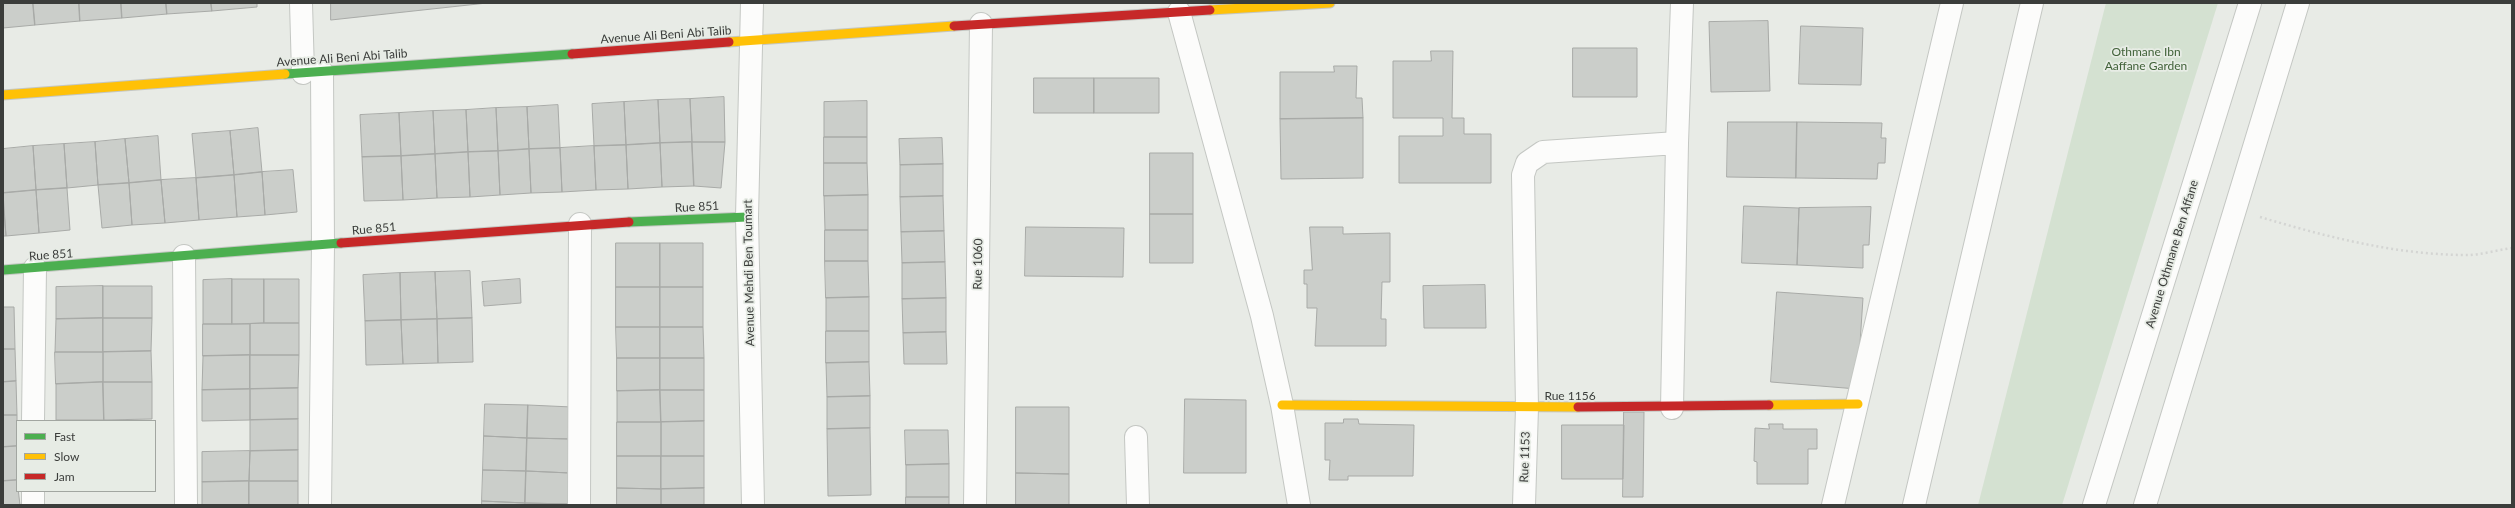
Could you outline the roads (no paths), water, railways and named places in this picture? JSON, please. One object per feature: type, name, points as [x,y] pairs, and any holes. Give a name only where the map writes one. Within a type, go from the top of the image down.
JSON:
[{"type":"street","points":[[301,3],[313,72],[323,245],[320,505]]},
{"type":"street","name":"Avenue Mehdi Ben Toumart","points":[[752,3],[747,216],[753,505]]},
{"type":"street","name":"Avenue Ali Beni Abi Talib","points":[[3,95],[981,24],[1330,3]]},
{"type":"street","points":[[1672,408],[1677,143],[1682,3]]},
{"type":"street","points":[[1833,505],[1952,3]]},
{"type":"street","points":[[1914,505],[2032,3]]},
{"type":"street","name":"Avenue Othmane Ben Affane","points":[[2094,505],[2250,3]]},
{"type":"street","points":[[2146,505],[2298,3]]},
{"type":"street","points":[[1180,12],[1262,316],[1282,405],[1299,505]]},
{"type":"street","name":"Rue 1060","points":[[975,505],[981,24]]},
{"type":"street","name":"Rue 1153","points":[[1524,505],[1526,408],[1524,175],[1527,163],[1543,152],[1677,143]]},
{"type":"street","name":"Rue 851","points":[[3,270],[580,224],[747,216]]},
{"type":"street","points":[[579,505],[580,224]]},
{"type":"street","points":[[184,256],[186,505]]},
{"type":"street","points":[[34,420],[35,268]]},
{"type":"street","name":"Rue 1156","points":[[1282,405],[1672,408],[1858,404]]},
{"type":"street","points":[[1136,437],[1138,505]]},
{"type":"street","points":[[33,492],[33,505]]},
{"type":"park label","name":"Othmane Ibn Aaffane Garden","points":[[2146,59]]}]
